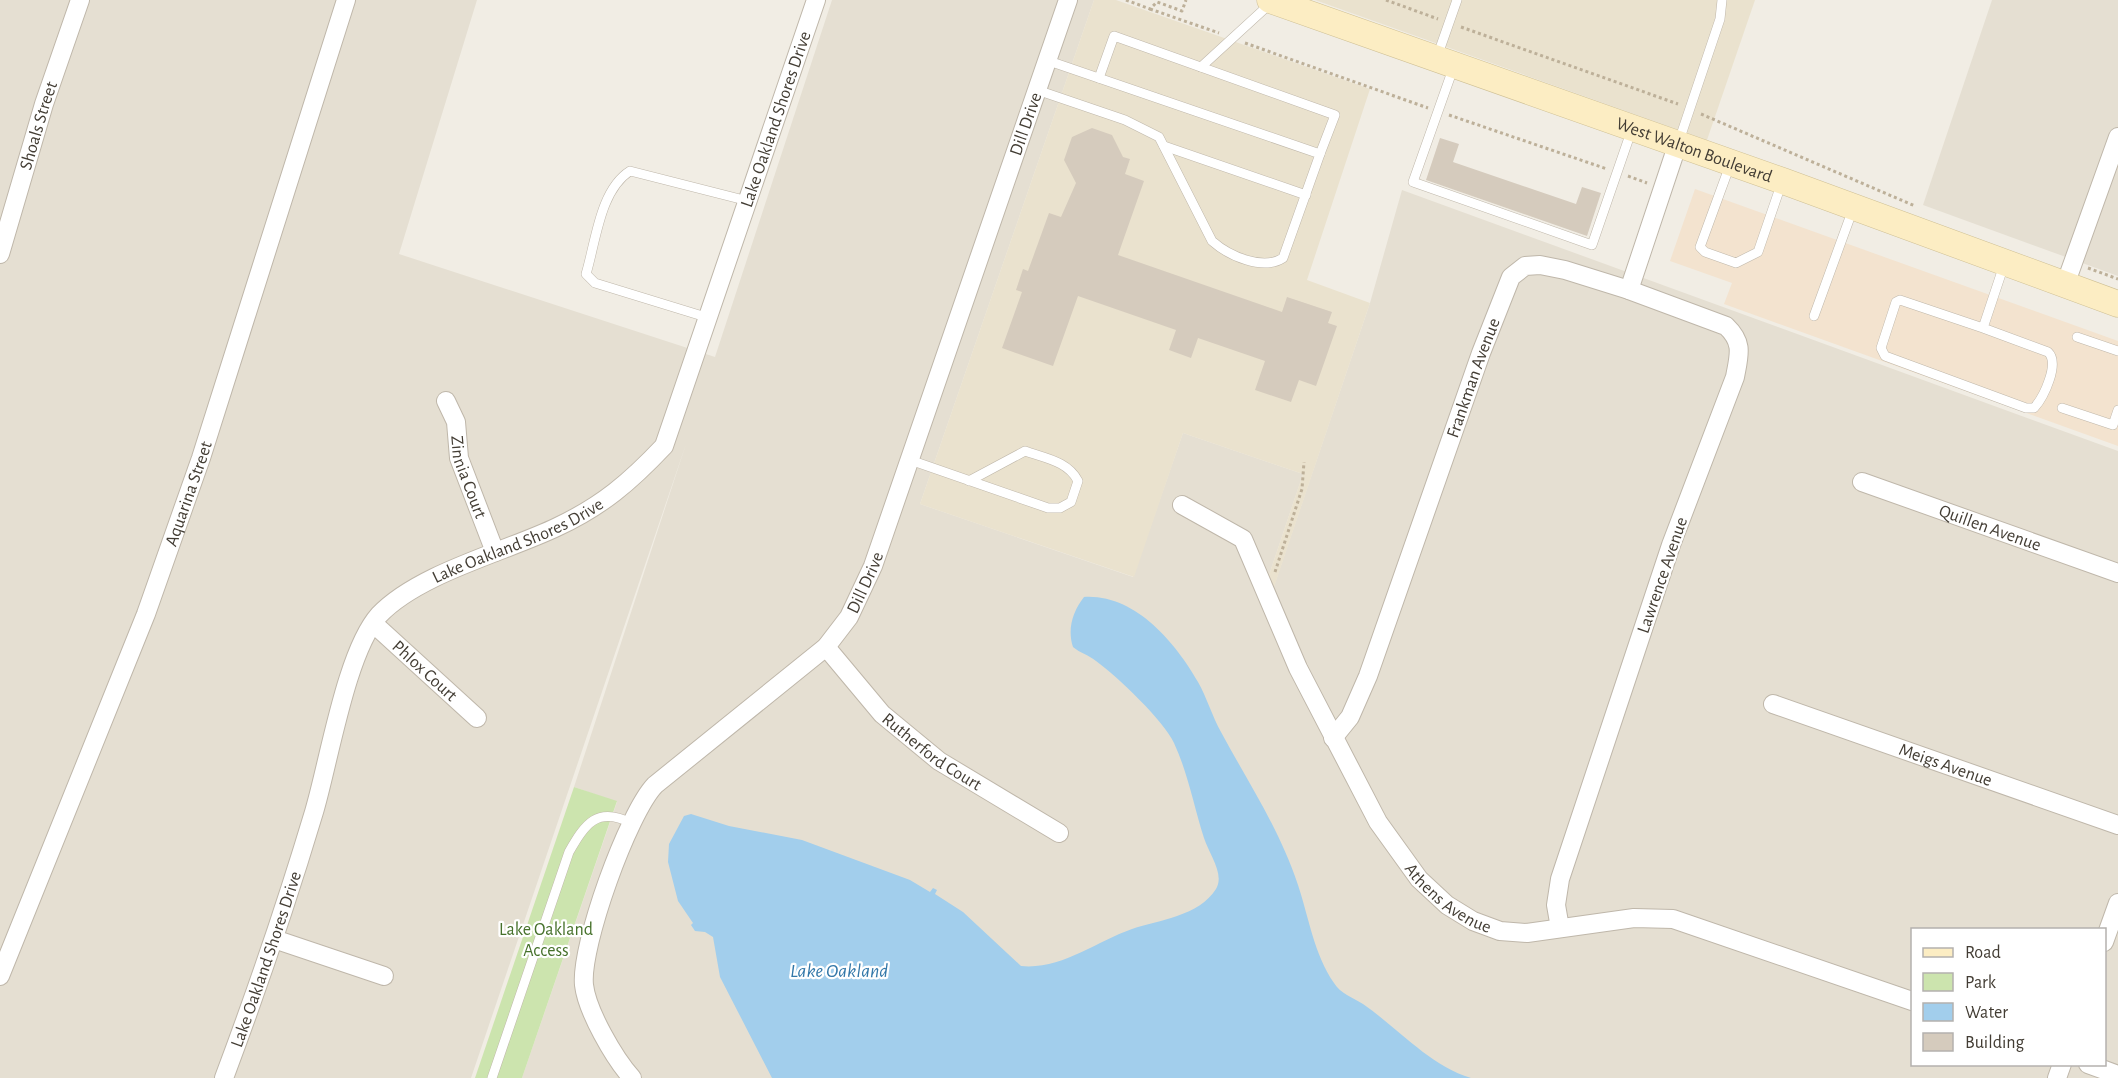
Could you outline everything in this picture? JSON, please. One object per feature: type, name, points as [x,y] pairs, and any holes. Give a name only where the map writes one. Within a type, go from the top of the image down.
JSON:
[{"type":"main road","name":"West Walton Boulevard","points":[[1271,1],[1731,162],[2004,263],[2069,274],[2118,304]]},
{"type":"street","name":"Shoals Street","points":[[0,254],[44,104],[80,0]]},
{"type":"street","name":"Aquarina Street","points":[[0,976],[162,570],[204,447],[346,0]]},
{"type":"street","name":"Lake Oakland Shores Drive","points":[[224,1078],[274,939],[315,808],[348,682],[364,639],[379,615],[400,598],[447,572],[556,528],[601,504],[628,484],[664,446],[816,0]]},
{"type":"street","name":"Dill Drive","points":[[632,1078],[595,1022],[584,984],[595,928],[631,823],[646,795],[655,785],[826,647],[849,617],[862,592],[910,460],[1068,0]]},
{"type":"street","points":[[2069,274],[2118,137]]},
{"type":"street","points":[[1629,290],[1678,144]]},
{"type":"street","name":"Frankman Avenue","points":[[1333,738],[1350,717],[1368,676],[1480,353],[1511,277],[1525,266],[1540,265],[1565,270],[1629,290]]},
{"type":"street","name":"Lawrence Avenue","points":[[1560,928],[1556,905],[1560,879],[1671,545],[1735,377],[1739,351],[1737,336],[1726,326],[1629,290]]},
{"type":"street","name":"Zinnia Court","points":[[446,401],[456,422],[459,458],[495,552]]},
{"type":"street","name":"Quillen Avenue","points":[[1862,482],[2118,573]]},
{"type":"street","name":"Athens Avenue","points":[[1182,505],[1243,539],[1298,668],[1378,822],[1419,879],[1447,905],[1473,921],[1500,931],[1527,933],[1634,918],[1673,919],[1911,1001]]},
{"type":"street","name":"Phlox Court","points":[[374,624],[477,718]]},
{"type":"street","name":"Rutherford Court","points":[[826,647],[882,714],[939,761],[1059,833]]},
{"type":"street","name":"Meigs Avenue","points":[[1773,704],[2118,825]]},
{"type":"street","points":[[2106,936],[2118,903]]},
{"type":"street","points":[[274,939],[384,976]]},
{"type":"street","points":[[2091,1066],[2118,1075]]},
{"type":"lane","points":[[1457,0],[1449,23],[1438,111],[1413,182],[1592,245],[1633,128]]},
{"type":"lane","points":[[1678,144],[1720,19],[1722,0]]},
{"type":"lane","points":[[1201,67],[1271,1]]},
{"type":"lane","points":[[1037,90],[1147,129],[1159,137],[1212,241],[1243,257],[1273,264],[1283,258],[1335,115],[1114,36],[1099,78]]},
{"type":"lane","points":[[1046,60],[1320,154]]},
{"type":"lane","points":[[1164,147],[1306,195]]},
{"type":"lane","points":[[1731,162],[1700,247],[1705,252],[1736,263],[1758,252],[1783,181]]},
{"type":"lane","points":[[709,318],[594,283],[586,274],[608,196],[618,178],[630,171],[748,201]]},
{"type":"lane","points":[[1815,316],[1854,207]]},
{"type":"lane","points":[[1983,328],[2004,263]]},
{"type":"lane","points":[[1900,300],[1983,328],[2049,352],[2053,356],[2054,364],[2039,403],[2034,408],[2026,408],[1885,356],[1881,348],[1896,302],[1900,300]]},
{"type":"lane","points":[[2077,337],[2118,351]]},
{"type":"lane","points":[[2062,408],[2112,425],[2118,410]]},
{"type":"lane","points":[[910,460],[969,481],[1048,508],[1060,508],[1071,502],[1078,481],[1074,471],[1065,465],[1024,451],[969,481]]},
{"type":"lane","points":[[492,1078],[569,852],[584,826],[595,819],[615,815],[631,823]]},
{"type":"path","points":[[1126,0],[1663,189]]},
{"type":"path","points":[[1150,9],[1157,2],[1182,11],[1186,0]]},
{"type":"path","points":[[1386,0],[1690,109],[1925,210]]},
{"type":"path","points":[[2069,274],[2118,279]]},
{"type":"path","points":[[1266,593],[1302,489],[1304,462]]},
{"type":"shaded area","points":[[0,0],[477,0],[399,254],[715,357],[832,0],[1094,0],[920,504],[1133,577],[1183,433],[1303,474],[1267,581],[1273,589],[1370,303],[1402,190],[2118,451],[2118,1078],[522,1078],[617,802],[574,787],[686,444],[471,1078],[0,1078]]},
{"type":"shaded area","points":[[1094,0],[1116,0],[1370,89],[1307,280],[1370,303],[1273,590],[1267,581],[1303,474],[1183,433],[1134,577],[920,504]]},
{"type":"shaded area","points":[[1315,0],[1755,0],[1707,140]]},
{"type":"shaded area","points":[[1992,0],[2118,0],[2118,276],[1923,205]]},
{"type":"shaded area","points":[[1695,189],[2118,341],[2118,446],[1724,304],[1732,283],[1670,261]]},
{"type":"green space","name":"Lake Oakland Access","points":[[574,787],[617,801],[522,1078],[475,1078]]},
{"type":"water","name":"Lake Oakland","points":[[1084,597],[1103,598],[1120,603],[1136,612],[1152,623],[1178,651],[1189,667],[1282,844],[1298,885],[1321,960],[1337,987],[1363,1004],[1441,1064],[1471,1078],[772,1078],[720,977],[713,937],[705,932],[695,931],[691,925],[693,923],[678,901],[668,862],[669,844],[684,816],[691,814],[729,826],[802,840],[910,880],[930,892],[933,888],[937,890],[935,894],[963,912],[1021,966],[1050,964],[1078,954],[1118,934],[1178,916],[1200,905],[1216,889],[1219,877],[1217,870],[1204,838],[1183,766],[1169,734],[1139,699],[1116,677],[1073,647],[1072,620]]},
{"type":"building","points":[[1092,128],[1112,135],[1123,157],[1130,159],[1125,174],[1144,181],[1118,255],[1282,312],[1287,297],[1332,312],[1328,323],[1337,326],[1316,386],[1299,380],[1291,402],[1255,390],[1265,361],[1198,338],[1191,358],[1169,350],[1176,330],[1078,296],[1053,366],[1002,348],[1022,292],[1016,290],[1023,269],[1028,271],[1049,213],[1061,217],[1076,183],[1064,160],[1072,137]]},
{"type":"building","points":[[1440,138],[1459,144],[1453,162],[1576,204],[1582,187],[1601,193],[1587,236],[1426,180]]}]
